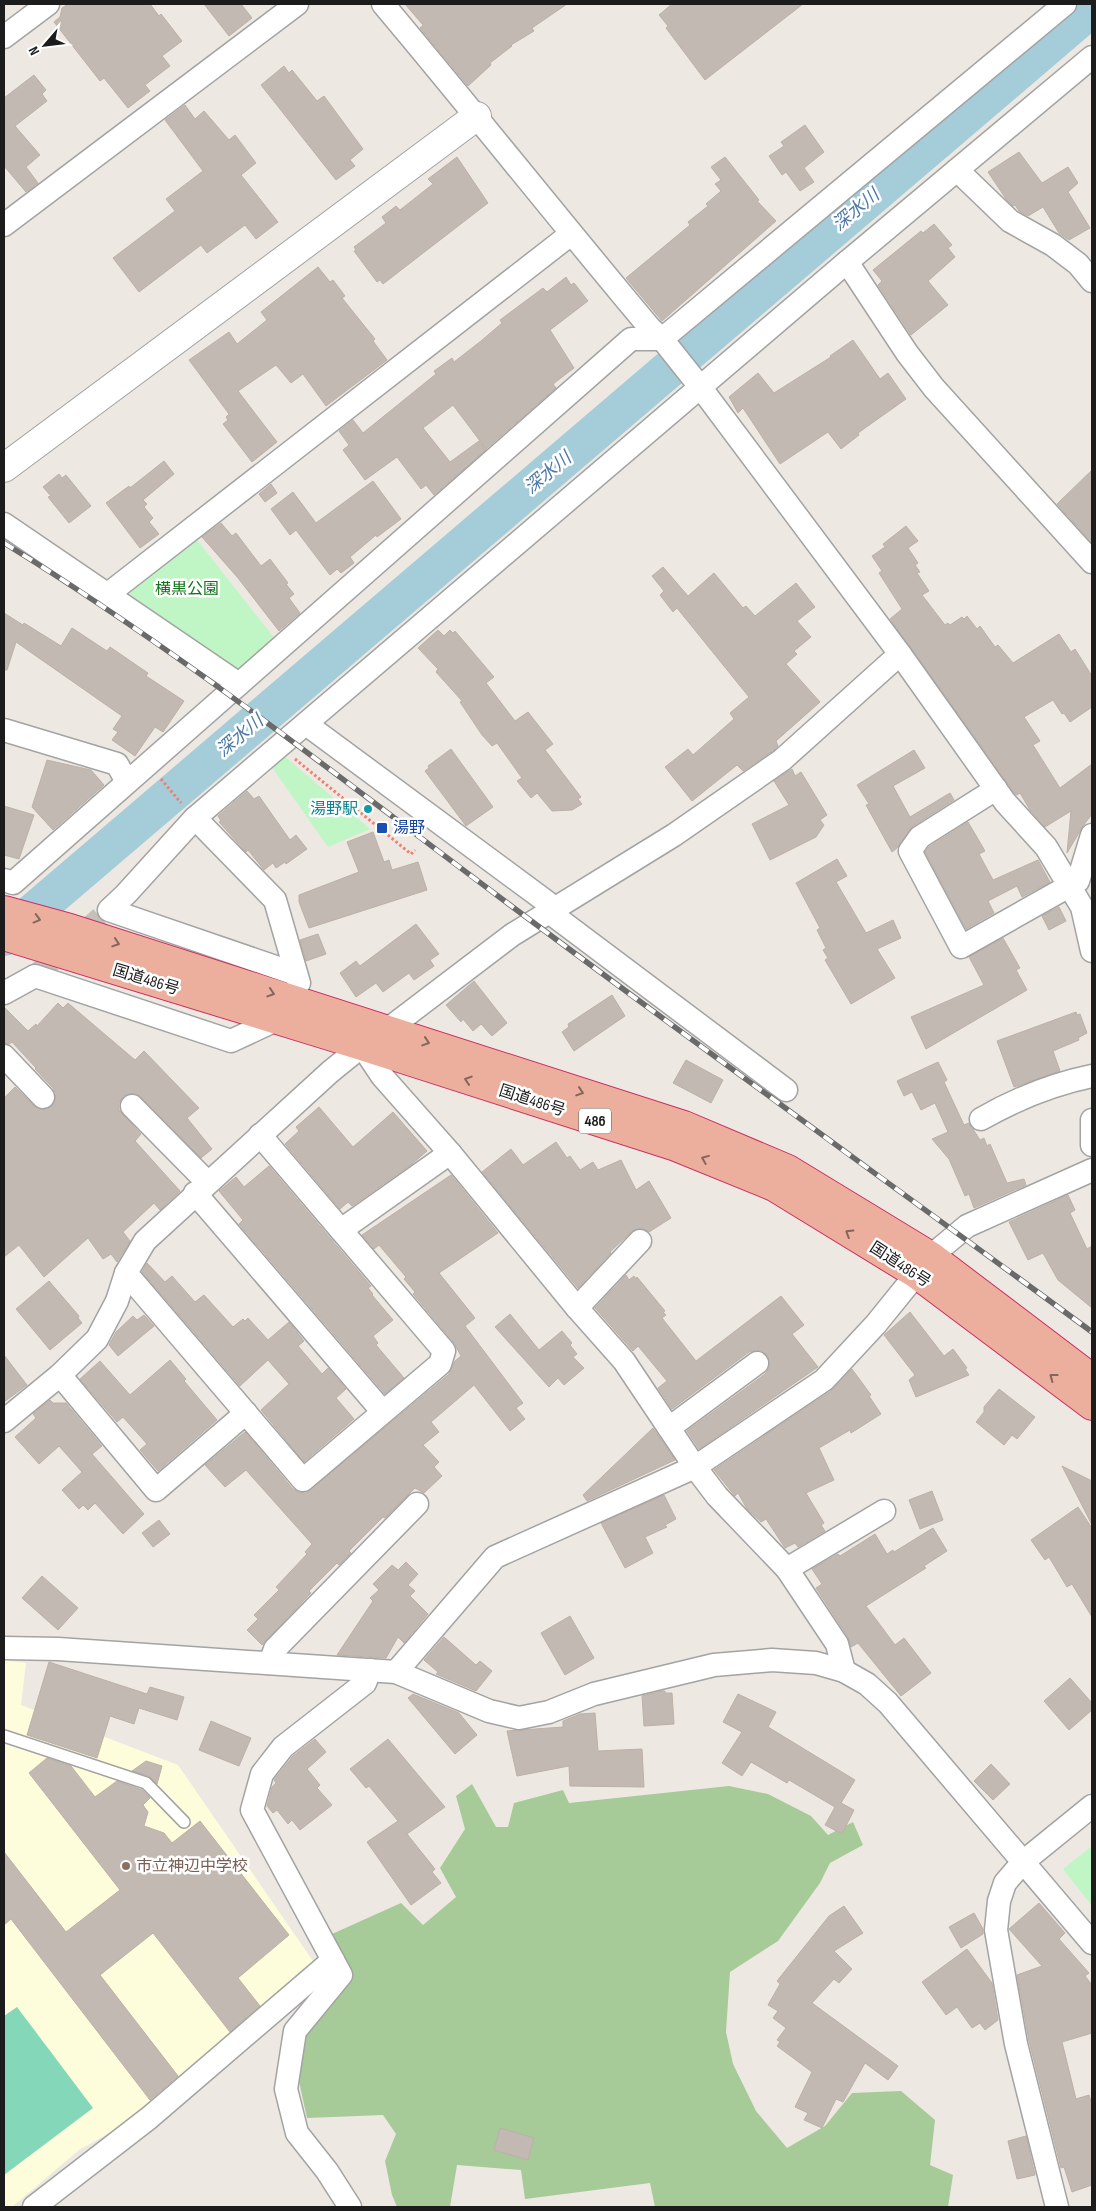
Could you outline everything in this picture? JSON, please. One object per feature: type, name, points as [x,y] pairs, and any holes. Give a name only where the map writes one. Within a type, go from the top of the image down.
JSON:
[{"type":"highway","name":"国道486号","points":[[4,910],[70,928],[693,1129],[788,1169],[924,1265],[1092,1378]]},
{"type":"highway","name":"国道486号","points":[[4,936],[362,1046],[676,1147],[774,1187],[924,1265],[1092,1406]]},
{"type":"street","points":[[4,37],[48,4]]},
{"type":"street","points":[[4,225],[297,4]]},
{"type":"street","points":[[383,4],[477,116],[571,234],[650,328],[662,338],[900,654],[1005,802],[1046,847],[1082,907],[1092,951]]},
{"type":"street","points":[[4,880],[13,883],[631,339],[662,338],[1064,4]]},
{"type":"street","points":[[296,974],[109,910],[126,894],[190,813],[306,724],[847,262],[1092,57]]},
{"type":"street","points":[[4,468],[477,116]]},
{"type":"street","points":[[957,170],[1010,220],[1053,245],[1071,259],[1092,282]]},
{"type":"street","points":[[108,594],[571,234]]},
{"type":"street","points":[[847,262],[907,353],[934,388],[1092,562]]},
{"type":"street","points":[[4,524],[239,684]]},
{"type":"street","points":[[4,1421],[60,1375],[97,1339],[117,1301],[126,1273],[145,1241],[201,1188],[362,1046],[387,1030],[512,935],[674,835],[782,760],[900,654]]},
{"type":"street","points":[[306,724],[786,1090]]},
{"type":"street","points":[[4,730],[117,764],[127,782]]},
{"type":"street","points":[[996,789],[920,837],[910,851],[961,947],[1078,881],[1082,875],[1092,835]]},
{"type":"street","points":[[190,813],[275,900],[296,974],[308,1005]]},
{"type":"street","points":[[4,993],[35,976],[231,1041],[276,1020]]},
{"type":"street","points":[[362,1046],[382,1076],[450,1153],[624,1361],[695,1467],[717,1496],[787,1569],[837,1644],[844,1671]]},
{"type":"street","points":[[4,1056],[43,1097]]},
{"type":"street","points":[[981,1119],[1011,1102],[1066,1081],[1092,1076]]},
{"type":"street","points":[[132,1106],[384,1412]]},
{"type":"street","points":[[1092,1120],[1092,1145]]},
{"type":"street","points":[[126,1273],[303,1480],[440,1364],[444,1351],[260,1135]]},
{"type":"street","points":[[341,1230],[450,1153]]},
{"type":"street","points":[[396,1672],[495,1557],[695,1467],[824,1380],[876,1324],[924,1265],[967,1226],[1092,1170]]},
{"type":"street","points":[[578,1308],[640,1241]]},
{"type":"street","points":[[669,1428],[758,1363]]},
{"type":"street","points":[[60,1375],[156,1490],[246,1413]]},
{"type":"street","points":[[270,1663],[275,1649],[416,1504]]},
{"type":"street","points":[[787,1569],[884,1511]]},
{"type":"street","points":[[4,1648],[58,1649],[396,1672],[489,1712],[519,1718],[549,1712],[594,1694],[714,1666],[772,1660],[816,1663],[844,1671],[867,1684],[888,1703],[1092,1943]]},
{"type":"street","points":[[350,2207],[327,2171],[297,2133],[286,2089],[294,2031],[341,1975],[252,1810],[262,1774],[283,1747],[364,1683],[370,1670]]},
{"type":"street","points":[[1057,2207],[1016,2044],[996,1930],[1000,1901],[1005,1883],[1023,1862],[1092,1806]]},
{"type":"street","points":[[34,2207],[149,2118],[333,1960]]},
{"type":"lane","points":[[4,1736],[146,1783],[184,1822]]},
{"type":"path","points":[[279,746],[377,828],[411,854],[415,850]]},
{"type":"path","points":[[160,778],[190,813]]},
{"type":"shaded area","name":"市立神辺中学校","points":[[4,1660],[26,1663],[21,1705],[178,1765],[317,1967],[138,2117],[79,2150],[12,2207],[4,2207]]},
{"type":"green space","name":"横黒公園","points":[[194,536],[276,640],[242,672],[127,595],[129,582]]},
{"type":"green space","points":[[283,755],[370,829],[328,847],[271,766]]},
{"type":"green space","points":[[472,1784],[496,1827],[508,1827],[514,1803],[563,1790],[569,1803],[729,1786],[768,1794],[811,1816],[828,1835],[853,1822],[863,1845],[830,1863],[820,1883],[778,1941],[730,1972],[726,2032],[733,2064],[756,2111],[787,2148],[825,2126],[852,2093],[901,2091],[935,2120],[930,2165],[953,2175],[948,2207],[655,2207],[650,2183],[525,2199],[521,2170],[457,2165],[450,2207],[397,2207],[392,2195],[385,2161],[396,2134],[383,2115],[307,2118],[298,2077],[301,2033],[332,1934],[401,1903],[423,1925],[456,1897],[440,1868],[465,1829],[456,1796]]},
{"type":"green space","points":[[1092,1846],[1092,1906],[1063,1869]]},
{"type":"green space","points":[[17,2007],[93,2108],[4,2175],[4,2016]]},
{"type":"building","points":[[68,4],[150,4],[159,16],[161,14],[182,41],[162,56],[170,66],[145,85],[150,91],[128,108],[104,78],[100,81],[54,22],[60,17],[62,8]]},
{"type":"building","points":[[204,4],[241,4],[252,18],[229,36]]},
{"type":"building","points":[[405,4],[567,4],[532,28],[534,31],[511,45],[468,86],[420,28],[423,25]]},
{"type":"building","points":[[672,4],[803,4],[705,80],[666,28],[668,26],[659,15]]},
{"type":"building","points":[[284,66],[289,73],[292,70],[317,101],[324,96],[363,149],[350,160],[355,166],[336,180],[261,85]]},
{"type":"building","points":[[34,75],[46,90],[42,94],[47,101],[15,126],[40,155],[26,167],[38,183],[26,192],[4,166],[4,98]]},
{"type":"building","points":[[185,105],[195,119],[204,111],[229,140],[235,135],[256,163],[241,175],[278,222],[256,239],[245,225],[207,253],[201,245],[139,292],[113,258],[175,211],[166,199],[203,171],[165,120]]},
{"type":"building","points":[[805,125],[824,152],[804,168],[814,182],[800,191],[786,172],[782,175],[769,156],[784,146],[781,142]]},
{"type":"building","points":[[1019,152],[1042,183],[1068,167],[1078,183],[1068,192],[1090,228],[1069,240],[1059,233],[1043,207],[1028,216],[1019,211],[1015,205],[1013,206],[1006,199],[988,172]]},
{"type":"building","points":[[457,157],[488,203],[383,284],[380,280],[377,282],[354,251],[356,250],[354,247],[386,223],[382,217],[396,206],[400,210],[433,184],[428,179]]},
{"type":"building","points":[[725,157],[759,200],[757,201],[776,221],[662,321],[626,278],[690,225],[688,222],[708,206],[706,204],[721,191],[715,184],[721,180],[711,167]]},
{"type":"building","points":[[934,224],[952,245],[948,248],[955,257],[928,281],[948,305],[911,335],[878,285],[882,281],[873,270],[921,231],[923,233]]},
{"type":"building","points":[[318,267],[330,282],[333,280],[345,296],[342,298],[375,339],[373,341],[387,360],[326,406],[303,374],[291,383],[276,365],[238,391],[277,442],[252,462],[223,424],[228,420],[226,417],[229,414],[189,360],[229,332],[237,344],[267,320],[261,312]]},
{"type":"building","points":[[566,277],[571,285],[574,283],[588,301],[550,330],[574,368],[553,384],[556,388],[486,449],[453,405],[423,428],[450,462],[479,441],[486,450],[434,495],[426,485],[421,489],[397,457],[365,480],[343,450],[349,445],[339,431],[353,420],[363,433],[436,374],[434,371],[452,358],[454,362],[481,341],[502,323],[500,320],[543,288],[547,292]]},
{"type":"building","points":[[853,340],[880,379],[888,373],[906,399],[858,433],[859,435],[841,449],[828,432],[780,464],[743,408],[738,413],[729,397],[758,373],[774,393],[831,357]]},
{"type":"building","points":[[164,461],[174,474],[143,500],[147,504],[144,507],[153,518],[149,522],[159,534],[140,548],[106,503],[129,486],[130,488]]},
{"type":"building","points":[[1092,470],[1092,543],[1057,504]]},
{"type":"building","points":[[59,474],[62,478],[66,475],[91,506],[69,523],[48,497],[51,496],[43,487]]},
{"type":"building","points":[[373,481],[401,519],[377,537],[376,535],[350,557],[354,563],[341,573],[337,569],[330,575],[296,530],[290,535],[271,509],[293,492],[316,523]]},
{"type":"building","points":[[271,484],[277,493],[265,502],[259,494]]},
{"type":"building","points":[[221,523],[232,536],[236,533],[261,566],[270,559],[294,594],[289,598],[300,613],[279,631],[238,578],[202,537]]},
{"type":"building","points":[[906,526],[918,541],[908,548],[918,563],[915,565],[920,572],[917,573],[929,591],[922,595],[945,625],[948,623],[950,625],[967,616],[977,629],[980,626],[995,647],[998,645],[1013,663],[1059,634],[1071,652],[1075,649],[1092,676],[1092,707],[1070,722],[1053,700],[1024,717],[1040,741],[1033,745],[1060,788],[1092,764],[1092,814],[1067,853],[1071,811],[1045,827],[1030,810],[1020,793],[1015,794],[890,619],[902,609],[879,573],[882,571],[872,556],[885,547],[883,544]]},
{"type":"building","points":[[663,567],[688,596],[714,573],[743,608],[746,606],[755,616],[796,583],[815,607],[797,621],[811,637],[794,651],[797,654],[786,664],[820,702],[776,741],[778,746],[774,750],[743,771],[737,765],[692,801],[665,767],[688,749],[693,755],[734,719],[730,713],[749,697],[677,608],[673,612],[660,595],[664,591],[652,576]]},
{"type":"building","points":[[4,613],[61,646],[72,628],[107,651],[110,647],[148,673],[146,676],[184,701],[163,732],[155,727],[135,756],[112,740],[118,732],[113,729],[122,716],[16,642],[7,670],[4,670]]},
{"type":"building","points":[[438,630],[444,636],[450,630],[453,633],[455,631],[494,677],[486,683],[515,721],[528,712],[553,744],[545,750],[581,797],[578,799],[582,804],[572,810],[552,811],[537,793],[531,798],[517,781],[522,778],[497,743],[492,746],[482,735],[460,702],[462,701],[436,672],[438,669],[418,648]]},
{"type":"building","points":[[451,749],[493,807],[466,826],[425,771],[429,768],[428,766]]},
{"type":"building","points":[[914,750],[925,768],[893,786],[910,817],[950,793],[954,800],[913,826],[892,852],[866,805],[869,804],[857,785]]},
{"type":"building","points":[[47,760],[91,770],[104,785],[53,830],[32,807]]},
{"type":"building","points":[[792,769],[795,776],[801,772],[827,815],[820,820],[824,825],[816,837],[770,860],[752,824],[789,805],[774,781]]},
{"type":"building","points":[[247,791],[254,799],[259,796],[290,840],[296,835],[307,849],[286,864],[285,862],[276,868],[273,863],[264,870],[248,850],[246,852],[219,822],[221,821],[218,816]]},
{"type":"building","points":[[4,806],[34,815],[19,859],[4,855]]},
{"type":"building","points":[[968,822],[985,851],[979,854],[993,880],[1038,860],[1050,882],[1022,897],[1017,886],[988,901],[994,913],[966,929],[925,852],[929,847]]},
{"type":"building","points":[[373,832],[384,862],[389,860],[392,870],[418,862],[427,890],[309,928],[299,902],[299,895],[359,872],[347,842]]},
{"type":"building","points":[[837,859],[847,876],[836,882],[866,933],[893,920],[901,938],[877,949],[895,978],[851,1004],[825,960],[828,958],[823,950],[826,948],[817,930],[820,928],[796,883]]},
{"type":"building","points":[[1059,907],[1066,921],[1049,930],[1042,916]]},
{"type":"building","points":[[416,924],[439,954],[430,960],[434,966],[414,980],[409,973],[383,992],[376,983],[356,997],[340,973],[356,961],[360,966]]},
{"type":"building","points":[[318,934],[326,954],[306,961],[300,940]]},
{"type":"building","points":[[1003,938],[1020,968],[1016,970],[1027,990],[926,1049],[911,1017],[984,985],[969,957]]},
{"type":"building","points":[[474,981],[507,1023],[492,1036],[481,1024],[473,1031],[463,1019],[461,1022],[446,1005]]},
{"type":"building","points":[[612,995],[625,1016],[574,1051],[562,1032],[569,1027],[568,1024]]},
{"type":"building","points":[[58,1003],[63,1008],[68,1003],[135,1060],[144,1051],[199,1108],[187,1118],[212,1149],[201,1158],[141,1097],[135,1093],[123,1096],[119,1103],[119,1110],[141,1134],[135,1141],[180,1191],[160,1210],[154,1203],[123,1232],[130,1241],[117,1262],[111,1254],[103,1259],[88,1238],[44,1277],[19,1245],[4,1257],[4,1098],[15,1087],[34,1106],[46,1110],[52,1106],[56,1094],[53,1088],[12,1042],[9,1044],[4,1043],[4,1007],[28,1031],[36,1024],[37,1026]]},
{"type":"building","points":[[1076,1012],[1077,1015],[1080,1014],[1087,1033],[1078,1038],[1079,1040],[1053,1051],[1060,1071],[1014,1087],[997,1041]]},
{"type":"building","points":[[686,1060],[723,1080],[711,1103],[673,1083]]},
{"type":"building","points":[[938,1062],[947,1080],[944,1082],[964,1125],[969,1123],[980,1140],[984,1138],[987,1146],[990,1144],[1007,1183],[1024,1179],[1026,1185],[974,1208],[969,1194],[965,1196],[949,1159],[932,1139],[948,1132],[935,1103],[921,1110],[912,1092],[904,1096],[897,1081]]},
{"type":"building","points":[[319,1107],[353,1147],[393,1112],[427,1151],[412,1164],[352,1206],[348,1202],[340,1209],[285,1144],[299,1131],[296,1127]]},
{"type":"building","points":[[556,1142],[567,1158],[570,1156],[580,1170],[593,1162],[598,1170],[621,1160],[636,1190],[649,1181],[671,1218],[649,1232],[643,1228],[631,1232],[610,1252],[578,1288],[482,1172],[511,1149],[523,1165]]},
{"type":"building","points":[[269,1166],[371,1286],[368,1288],[372,1295],[393,1320],[373,1336],[378,1343],[376,1345],[404,1378],[385,1394],[239,1224],[243,1220],[219,1191],[236,1177],[244,1187]]},
{"type":"building","points":[[451,1175],[498,1233],[439,1273],[475,1318],[465,1326],[523,1403],[516,1408],[525,1419],[510,1431],[474,1385],[431,1422],[439,1432],[423,1445],[439,1462],[434,1467],[442,1476],[424,1493],[415,1488],[385,1518],[383,1517],[349,1551],[351,1553],[339,1565],[337,1563],[309,1591],[311,1593],[262,1645],[247,1630],[258,1619],[254,1615],[279,1590],[276,1587],[307,1554],[305,1552],[312,1544],[246,1470],[225,1487],[205,1465],[245,1432],[293,1489],[306,1493],[449,1374],[455,1361],[461,1356],[454,1343],[413,1294],[415,1292],[404,1279],[406,1277],[379,1245],[374,1249],[362,1235]]},
{"type":"building","points":[[1068,1195],[1075,1210],[1070,1213],[1087,1249],[1092,1246],[1092,1308],[1058,1280],[1043,1253],[1028,1260],[1009,1222]]},
{"type":"building","points":[[147,1263],[165,1282],[172,1276],[195,1302],[204,1295],[233,1327],[243,1319],[245,1321],[248,1318],[268,1340],[289,1322],[304,1341],[298,1346],[322,1374],[328,1368],[346,1389],[336,1398],[354,1419],[304,1462],[261,1410],[289,1384],[268,1360],[240,1386],[142,1272]]},
{"type":"building","points":[[626,1275],[629,1280],[634,1276],[636,1279],[637,1277],[665,1311],[663,1312],[666,1315],[662,1318],[696,1361],[781,1296],[804,1325],[792,1334],[818,1367],[699,1449],[687,1431],[765,1374],[769,1368],[768,1356],[762,1351],[755,1350],[749,1352],[672,1409],[658,1388],[667,1381],[638,1346],[633,1351],[595,1308]]},
{"type":"building","points":[[49,1281],[79,1316],[78,1318],[82,1323],[50,1350],[16,1309]]},
{"type":"building","points":[[910,1312],[944,1356],[953,1349],[967,1368],[965,1369],[969,1375],[916,1397],[909,1380],[915,1375],[884,1335]]},
{"type":"building","points":[[510,1314],[539,1350],[562,1331],[572,1343],[570,1345],[577,1354],[573,1357],[584,1368],[564,1385],[558,1378],[549,1387],[495,1327]]},
{"type":"building","points":[[144,1315],[154,1326],[118,1356],[109,1345],[116,1332],[133,1316],[137,1320]]},
{"type":"building","points":[[4,1355],[27,1385],[4,1402]]},
{"type":"building","points":[[170,1360],[186,1379],[184,1381],[217,1420],[158,1471],[140,1450],[147,1444],[123,1417],[117,1422],[80,1379],[100,1361],[130,1395]]},
{"type":"building","points":[[852,1369],[871,1395],[869,1396],[881,1414],[851,1433],[850,1430],[819,1448],[834,1480],[806,1493],[824,1523],[821,1525],[825,1531],[798,1547],[795,1543],[785,1548],[766,1519],[761,1522],[747,1509],[738,1493],[735,1496],[714,1470],[831,1391]]},
{"type":"building","points":[[999,1389],[1035,1417],[1017,1439],[1012,1435],[1004,1445],[976,1422],[984,1412],[984,1407]]},
{"type":"building","points":[[50,1400],[53,1403],[66,1403],[102,1446],[92,1454],[144,1514],[123,1534],[95,1503],[88,1510],[83,1505],[79,1509],[62,1490],[82,1472],[59,1446],[39,1464],[15,1437],[36,1418],[33,1414]]},
{"type":"building","points":[[653,1428],[675,1460],[587,1501],[583,1495]]},
{"type":"building","points":[[1062,1466],[1092,1481],[1092,1525]]},
{"type":"building","points":[[932,1491],[943,1520],[920,1529],[909,1500]]},
{"type":"building","points":[[664,1495],[676,1519],[665,1525],[667,1527],[645,1537],[653,1553],[625,1568],[601,1523]]},
{"type":"building","points":[[1078,1507],[1092,1528],[1092,1617],[1072,1584],[1067,1587],[1049,1557],[1045,1560],[1031,1540]]},
{"type":"building","points":[[159,1520],[170,1534],[153,1547],[142,1533]]},
{"type":"building","points":[[933,1528],[947,1551],[924,1566],[926,1568],[866,1606],[895,1645],[904,1638],[931,1673],[901,1696],[858,1643],[851,1647],[848,1637],[816,1588],[822,1584],[812,1569],[838,1554],[840,1556],[875,1534],[887,1554],[893,1550],[894,1552]]},
{"type":"building","points":[[406,1562],[418,1574],[408,1585],[415,1591],[410,1596],[428,1614],[404,1643],[398,1637],[386,1658],[337,1655],[373,1601],[370,1598],[379,1590],[373,1584],[392,1565],[398,1570]]},
{"type":"building","points":[[42,1576],[78,1608],[58,1630],[22,1598]]},
{"type":"building","points":[[570,1616],[594,1658],[565,1675],[541,1633]]},
{"type":"building","points":[[444,1637],[476,1665],[480,1661],[492,1671],[476,1691],[436,1674],[438,1672],[424,1660]]},
{"type":"building","points":[[49,1662],[147,1694],[150,1687],[184,1697],[177,1720],[139,1708],[134,1724],[110,1716],[97,1758],[27,1735]]},
{"type":"building","points":[[1070,1678],[1092,1703],[1092,1710],[1069,1730],[1044,1701]]},
{"type":"building","points":[[662,1691],[672,1693],[674,1724],[644,1726],[642,1696]]},
{"type":"building","points":[[413,1694],[459,1713],[477,1735],[455,1754],[408,1698]]},
{"type":"building","points":[[738,1694],[776,1712],[768,1727],[855,1780],[841,1803],[854,1810],[842,1834],[825,1825],[835,1807],[789,1780],[787,1783],[751,1762],[742,1776],[722,1763],[742,1732],[723,1722]]},
{"type":"building","points":[[595,1713],[598,1751],[642,1749],[644,1787],[570,1786],[569,1766],[517,1776],[507,1731],[563,1727],[563,1721],[580,1714]]},
{"type":"building","points":[[211,1721],[251,1738],[239,1766],[199,1750]]},
{"type":"building","points":[[315,1739],[326,1752],[307,1769],[320,1785],[317,1788],[332,1805],[300,1830],[292,1820],[288,1824],[277,1810],[273,1813],[267,1806],[272,1787],[276,1783],[274,1780],[293,1756]]},
{"type":"building","points":[[388,1739],[445,1807],[407,1834],[435,1869],[432,1872],[441,1883],[411,1905],[367,1842],[398,1821],[369,1786],[366,1788],[350,1769]]},
{"type":"building","points":[[47,1758],[71,1766],[95,1797],[117,1781],[142,1790],[150,1798],[143,1805],[148,1812],[144,1826],[164,1833],[172,1843],[200,1821],[289,1935],[238,1978],[260,2006],[230,2032],[153,1933],[100,1975],[178,2076],[150,2100],[11,1919],[4,1925],[4,1852],[66,1932],[120,1890],[29,1773]]},
{"type":"building","points":[[146,1761],[162,1766],[157,1784],[149,1776],[132,1771]]},
{"type":"building","points":[[991,1764],[1010,1784],[993,1800],[974,1781]]},
{"type":"building","points":[[1039,1903],[1065,1933],[1059,1939],[1089,1973],[1085,1976],[1092,1985],[1092,2033],[1062,2042],[1076,2099],[1089,2095],[1092,2105],[1092,2185],[1072,2192],[1064,2167],[1061,2168],[1029,2041],[1017,1975],[1042,1966],[1009,1929]]},
{"type":"building","points":[[844,1906],[863,1933],[834,1951],[852,1969],[839,1983],[834,1979],[812,2003],[898,2066],[888,2080],[865,2063],[843,2102],[836,2099],[822,2128],[804,2120],[808,2113],[795,2107],[812,2072],[777,2046],[780,2042],[777,2040],[786,2028],[773,2018],[778,2011],[768,2005],[780,1984],[777,1981],[829,1916]]},
{"type":"building","points":[[974,1913],[983,1929],[983,1934],[961,1948],[949,1927]]},
{"type":"building","points":[[967,1949],[992,1983],[998,2020],[985,2030],[980,2023],[972,2028],[957,2007],[946,2015],[922,1982]]},
{"type":"building","points":[[500,2128],[534,2138],[528,2160],[494,2150]]},
{"type":"building","points":[[1026,2136],[1035,2175],[1017,2179],[1008,2141]]},
{"type":"waterway","name":"深水川","points":[[4,937],[1092,8]]},
{"type":"tunnel","points":[[35,976],[109,910]]},
{"type":"railway","points":[[4,543],[194,669],[646,1006],[1092,1332]]},
{"type":"place","name":"湯野駅","points":[[368,809]]},
{"type":"place","name":"湯野","points":[[382,828]]},
{"type":"place","name":"市立神辺中学校","points":[[126,1866]]}]
